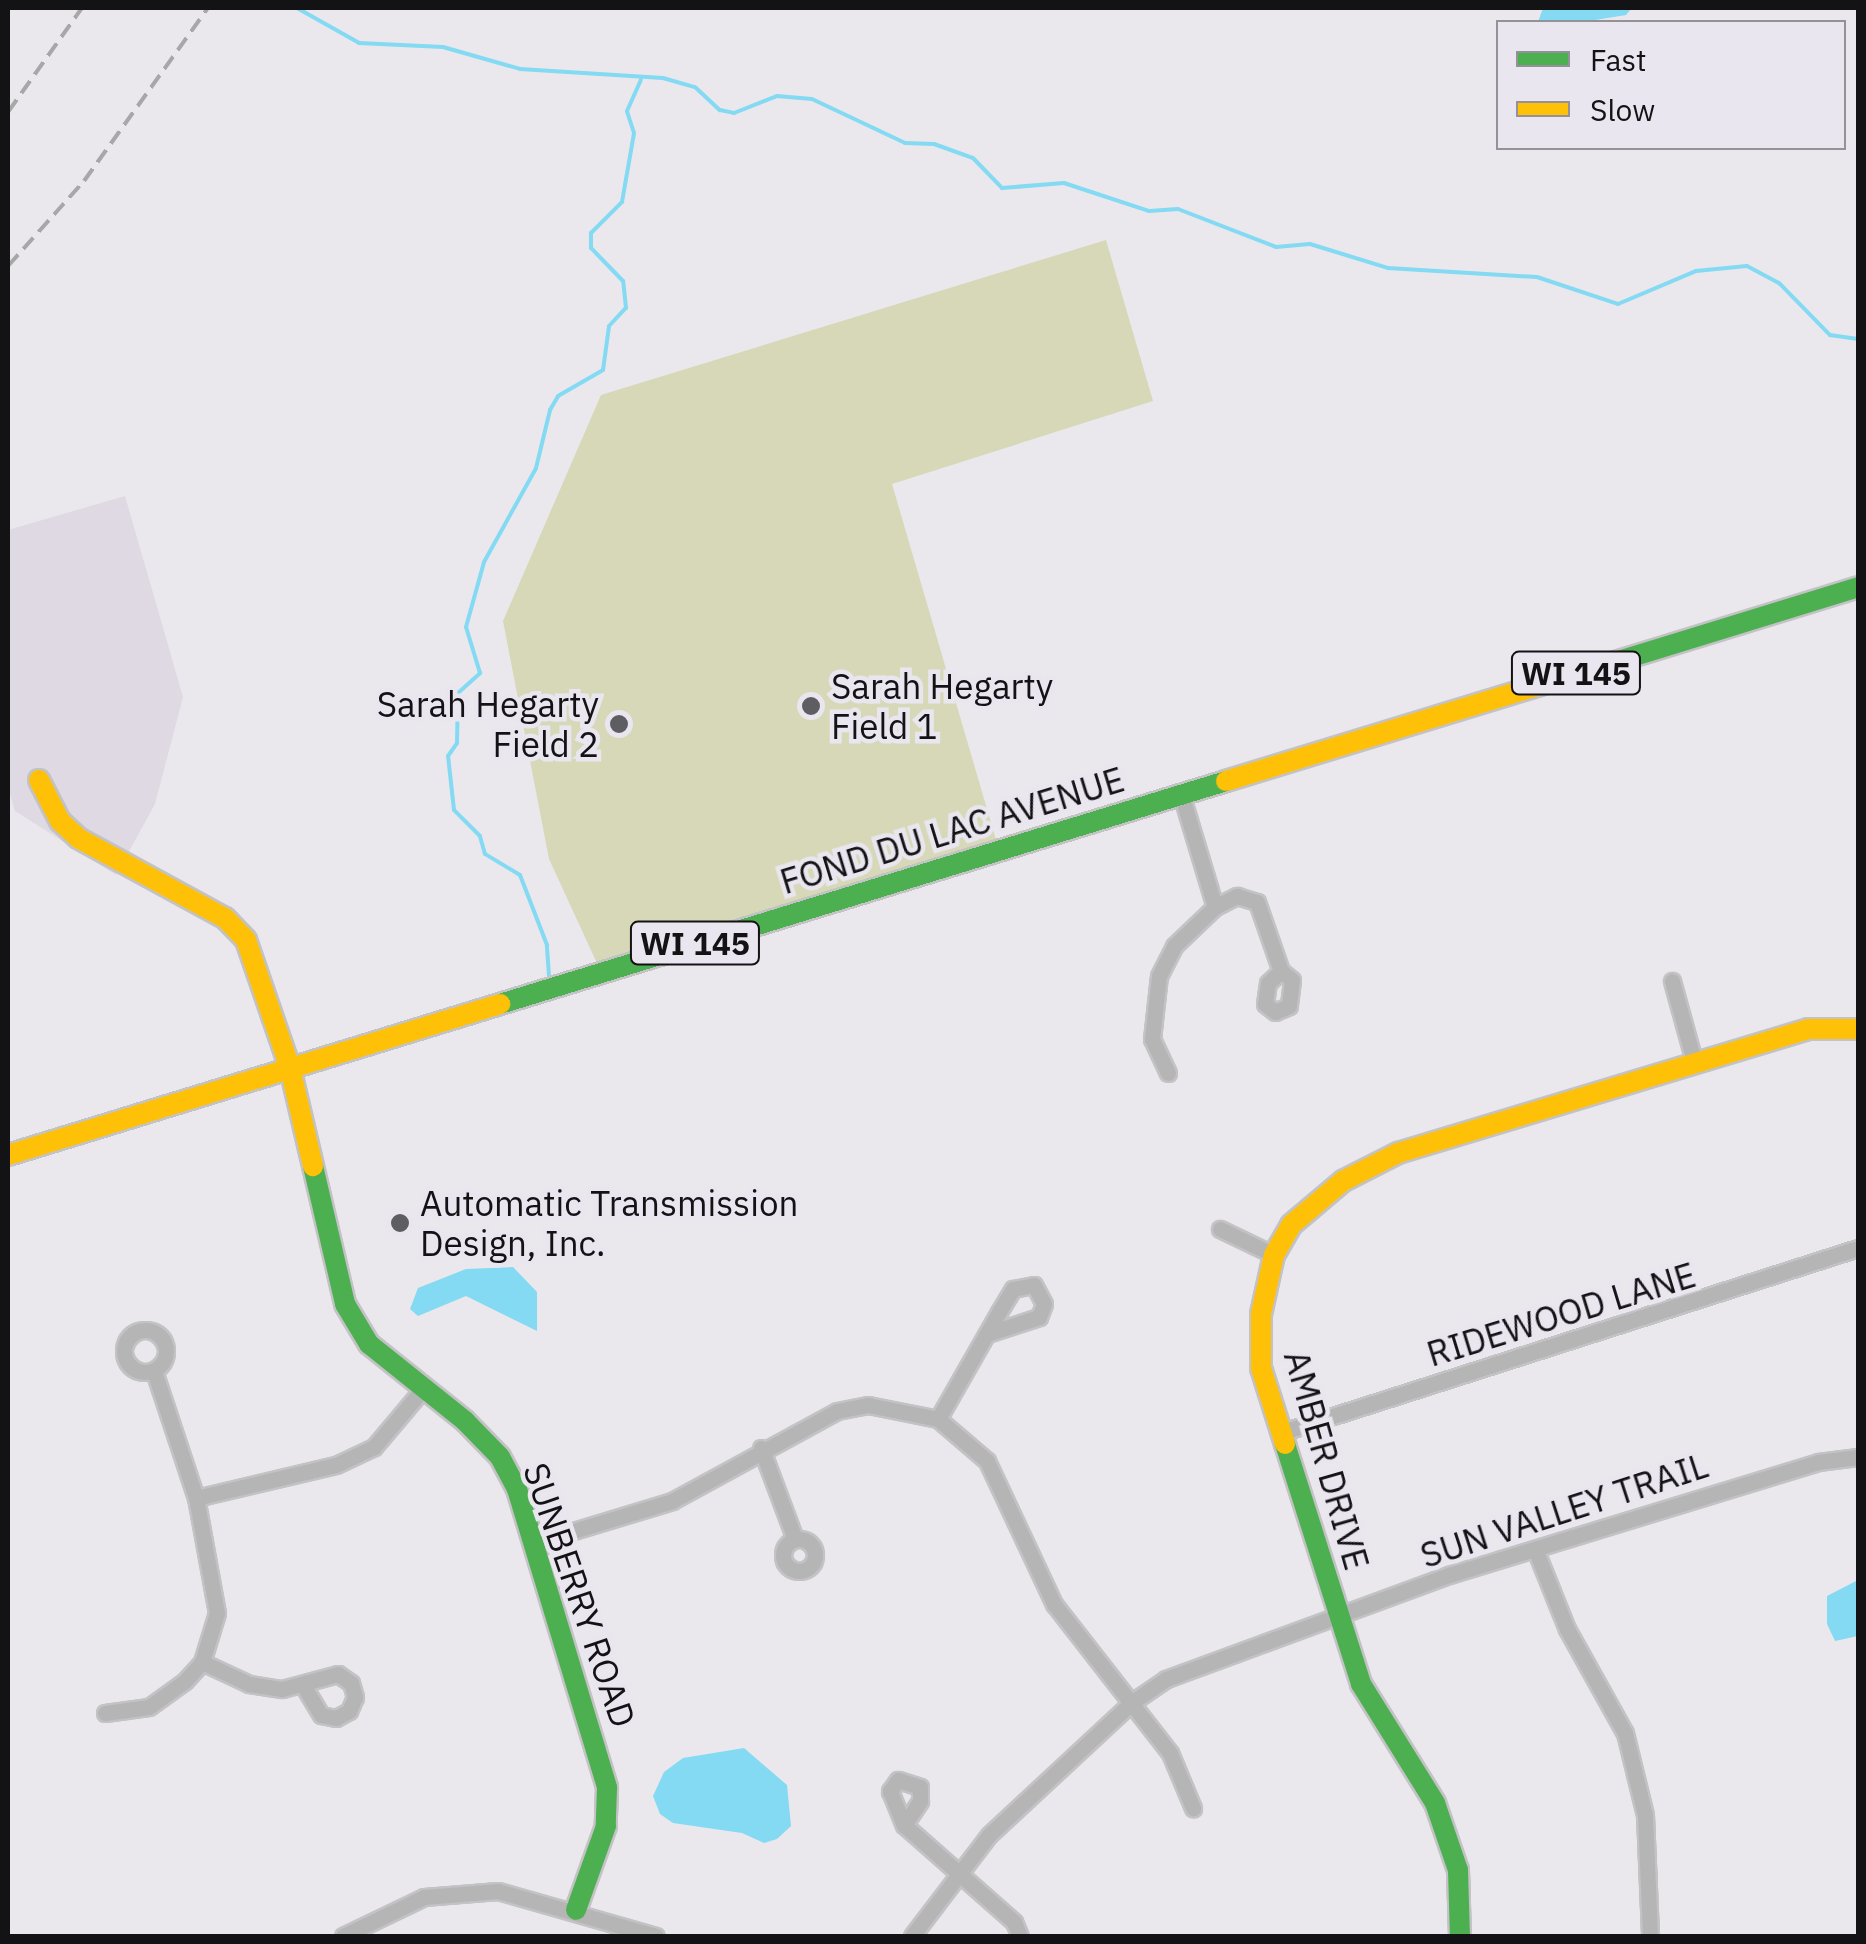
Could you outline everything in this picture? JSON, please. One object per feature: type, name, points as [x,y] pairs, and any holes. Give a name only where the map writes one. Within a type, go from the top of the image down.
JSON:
[{"type":"street","name":"FOND DU LAC AVENUE","points":[[8,1155],[1858,587]]},
{"type":"street","name":"SUNBERRY ROAD","points":[[39,780],[60,822],[78,838],[237,928],[258,962],[290,1068],[345,1304],[369,1344],[500,1457],[534,1543],[608,1788],[606,1826],[576,1910]]},
{"type":"street","points":[[1181,794],[1215,907]]},
{"type":"street","points":[[1168,1073],[1152,1040],[1158,976],[1174,946],[1215,907],[1237,896],[1257,902],[1281,971]]},
{"type":"street","points":[[1672,981],[1694,1061]]},
{"type":"street","name":"AMBER DRIVE","points":[[1460,1936],[1458,1870],[1435,1803],[1361,1684],[1261,1368],[1262,1314],[1274,1255],[1291,1226],[1343,1180],[1398,1153],[1808,1029],[1858,1029]]},
{"type":"street","points":[[1220,1229],[1274,1255]]},
{"type":"street","name":"RIDEWOOD LANE","points":[[1280,1434],[1858,1248]]},
{"type":"street","points":[[938,1419],[987,1334]]},
{"type":"street","points":[[105,1713],[148,1707],[202,1662],[217,1614],[196,1498],[154,1370]]},
{"type":"street","points":[[196,1498],[336,1465],[374,1447],[422,1390]]},
{"type":"street","points":[[534,1543],[672,1500],[761,1448],[836,1411],[868,1405],[938,1419],[987,1461],[1054,1604],[1170,1753],[1193,1808]]},
{"type":"street","points":[[761,1448],[795,1539]]},
{"type":"street","name":"SUN VALLEY TRAIL","points":[[912,1936],[988,1835],[1131,1703],[1166,1679],[1340,1621],[1535,1549],[1818,1462],[1858,1457]]},
{"type":"street","points":[[1535,1549],[1553,1601],[1625,1733],[1645,1815],[1650,1936]]},
{"type":"street","points":[[202,1662],[249,1684],[304,1687]]},
{"type":"street","points":[[904,1825],[1014,1922],[1020,1936]]},
{"type":"street","points":[[353,1935],[424,1897],[498,1891],[576,1910],[656,1936]]},
{"type":"shaded area","points":[[125,496],[183,697],[155,804],[116,875],[15,811],[8,787],[8,530]]},
{"type":"green space","points":[[1106,240],[1153,401],[892,484],[999,850],[601,972],[549,859],[503,621],[601,395]]},
{"type":"water","points":[[1543,8],[1632,8],[1626,15],[1595,20],[1539,20]]},
{"type":"water","points":[[513,1267],[537,1292],[537,1331],[466,1296],[418,1316],[410,1309],[418,1288],[466,1269]]},
{"type":"water","points":[[1858,1580],[1858,1636],[1835,1641],[1827,1624],[1827,1596]]},
{"type":"water","points":[[744,1748],[787,1785],[791,1826],[777,1839],[764,1843],[742,1833],[673,1823],[660,1814],[653,1796],[664,1772],[683,1758]]},
{"type":"waterway","points":[[297,8],[359,43],[443,47],[520,69],[663,78],[695,87],[720,110],[734,113],[777,96],[812,99],[905,143],[934,144],[973,158],[1002,188],[1064,183],[1149,211],[1178,209],[1276,247],[1310,244],[1388,268],[1537,277],[1618,304],[1696,271],[1747,266],[1779,283],[1830,335],[1858,339]]},
{"type":"waterway","points":[[549,976],[547,945],[520,875],[485,854],[480,836],[454,810],[448,756],[457,743],[458,693],[480,673],[466,627],[484,562],[536,468],[550,410],[558,396],[603,370],[609,326],[626,308],[623,281],[591,248],[591,233],[622,202],[634,133],[627,111],[641,80]]},
{"type":"railway","points":[[8,112],[82,8]]},
{"type":"railway","points":[[8,266],[84,181],[208,8]]},
{"type":"traffic: fast","points":[[1602,666],[1858,587]]},
{"type":"traffic: fast","points":[[500,1004],[1226,781]]},
{"type":"traffic: fast","points":[[313,1166],[345,1304],[369,1344],[465,1421],[500,1457],[517,1489],[607,1788],[606,1826],[576,1910]]},
{"type":"traffic: fast","points":[[1285,1444],[1361,1684],[1435,1803],[1458,1870],[1460,1936]]},
{"type":"traffic: slow","points":[[1226,781],[1602,666]]},
{"type":"traffic: slow","points":[[39,780],[60,821],[78,838],[225,918],[246,940],[290,1068],[313,1166]]},
{"type":"traffic: slow","points":[[8,1155],[500,1004]]},
{"type":"traffic: slow","points":[[1285,1444],[1261,1368],[1261,1314],[1274,1255],[1291,1225],[1343,1181],[1398,1153],[1808,1029],[1858,1029]]},
{"type":"place","name":"Sarah Hegarty Field 1","points":[[811,706]]},
{"type":"place","name":"Sarah Hegarty Field 2","points":[[619,724]]},
{"type":"place","name":"Automatic Transmission Design, Inc.","points":[[400,1223]]}]
